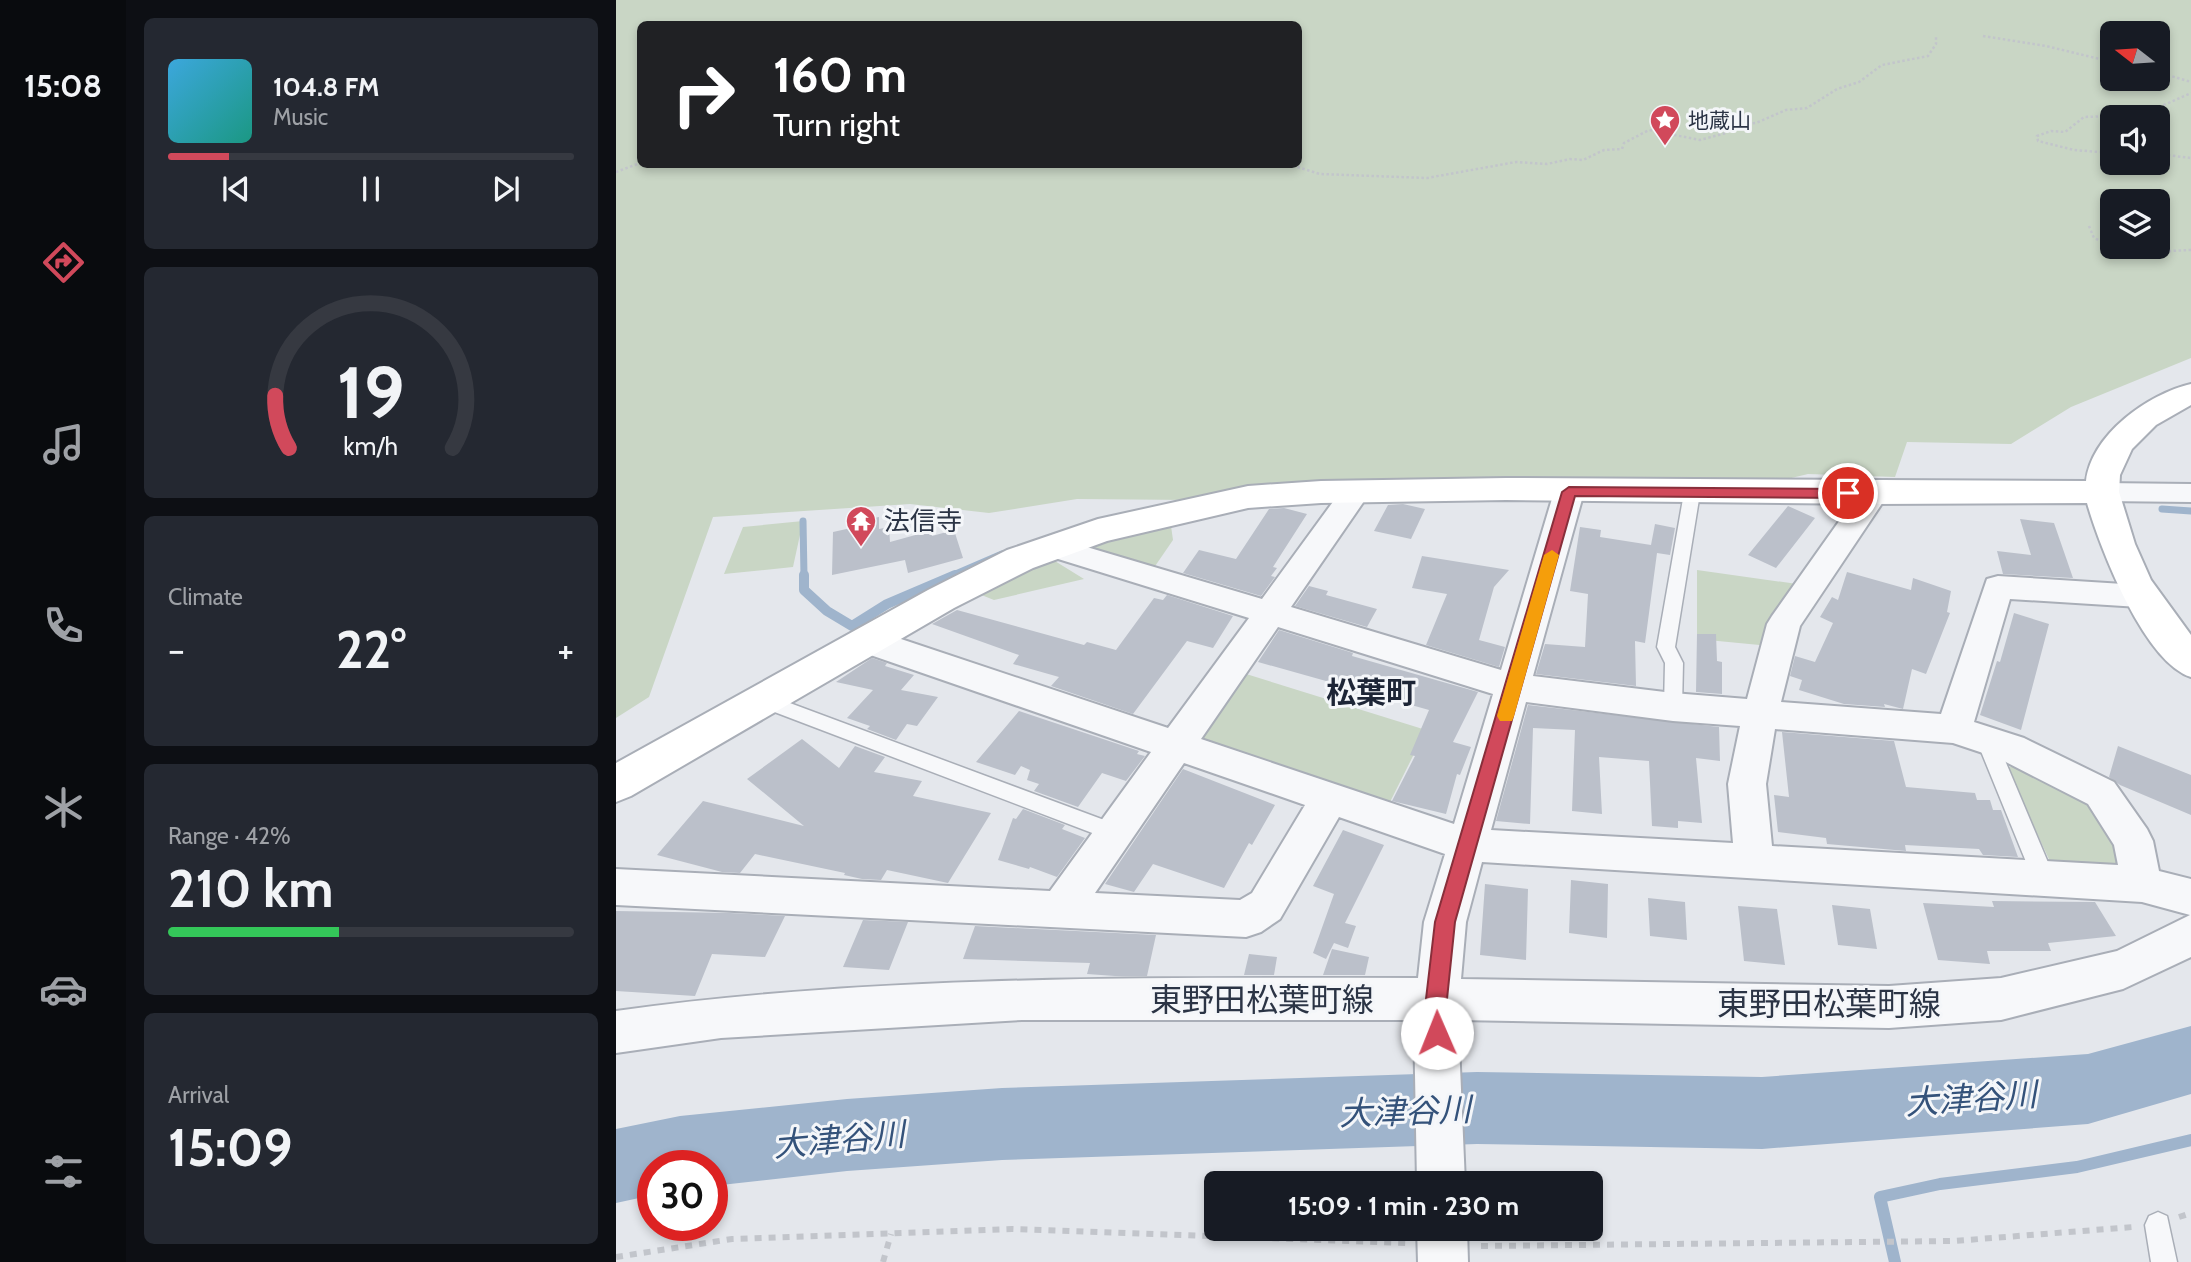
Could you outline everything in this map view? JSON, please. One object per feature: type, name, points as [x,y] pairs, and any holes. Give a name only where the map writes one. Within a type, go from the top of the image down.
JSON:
[{"type":"street","points":[[2191,393],[2148,415],[2122,439],[2106,470],[2102,492],[2116,546],[2139,596],[2191,662]]},
{"type":"street","points":[[616,784],[941,599],[1020,559],[1098,531],[1248,497],[1356,491],[1506,489],[1692,493],[2191,493]]},
{"type":"street","points":[[1061,909],[1356,491]]},
{"type":"street","points":[[1441,1171],[1436,1004],[1445,922],[1569,492]]},
{"type":"street","points":[[1754,863],[1747,783],[1760,715],[1784,624],[1874,494]]},
{"type":"street","points":[[1053,547],[1514,687],[1760,715],[1970,734],[2011,748],[2101,793],[2133,841],[2142,884]]},
{"type":"street","points":[[1970,734],[1998,587],[2139,596]]},
{"type":"street","points":[[868,641],[1468,845],[2142,884],[2191,897]]},
{"type":"street","points":[[616,887],[1246,919],[1266,906],[1330,798]]},
{"type":"street","name":"東野田松葉町線","points":[[616,1032],[722,1017],[1022,999],[1889,1007],[2001,999],[2123,969],[2183,940],[2191,933]]},
{"type":"lane","points":[[1673,706],[1674,663],[1666,647],[1692,493]]},
{"type":"lane","points":[[763,700],[1116,833]]},
{"type":"lane","points":[[1970,734],[2044,879]]},
{"type":"lane","points":[[2158,1225],[2164,1262]]},
{"type":"path","points":[[1302,166],[1313,173],[1346,172],[1355,175],[1427,178],[1516,162],[1547,164],[1570,159],[1583,160],[1604,150],[1622,149],[1625,143],[1649,130],[1700,140],[1726,133],[1730,125],[1756,123],[1786,110],[1807,108],[1837,89],[1859,82],[1882,65],[1928,56],[1936,44],[1936,36]]},
{"type":"path","points":[[1983,36],[2046,46],[2100,59]]},
{"type":"path","points":[[2170,76],[2191,82]]},
{"type":"path","points":[[2162,105],[2191,93]]},
{"type":"path","points":[[2100,116],[2084,117],[2065,132],[2050,131],[2037,136],[2038,141],[2055,146],[2100,153]]},
{"type":"path","points":[[2170,155],[2191,158]]},
{"type":"path","points":[[616,172],[637,164]]},
{"type":"path","points":[[2089,226],[2094,238],[2100,241]]},
{"type":"path","points":[[2170,251],[2191,250]]},
{"type":"path","points":[[616,1257],[732,1239],[1012,1229],[1443,1242],[1954,1241],[2158,1225],[2191,1213]]},
{"type":"path","points":[[883,1262],[891,1234]]},
{"type":"green space","points":[[616,0],[2191,0],[2191,358],[2071,407],[2011,444],[1907,442],[1895,477],[1808,474],[1783,480],[1418,478],[1190,500],[1077,499],[989,513],[910,504],[713,517],[649,697],[616,718]]},
{"type":"green space","points":[[803,521],[793,567],[724,574],[743,527]]},
{"type":"green space","points":[[1171,526],[1173,540],[1151,572],[1083,551],[1109,540]]},
{"type":"green space","points":[[1050,558],[1084,579],[994,600],[979,594]]},
{"type":"green space","points":[[1697,570],[1804,585],[1770,646],[1697,639]]},
{"type":"green space","points":[[1243,673],[1426,730],[1388,806],[1197,737]]},
{"type":"green space","points":[[2006,767],[2022,767],[2092,800],[2128,864],[2054,870]]},
{"type":"building","points":[[1403,504],[1425,509],[1411,539],[1374,531],[1388,505]]},
{"type":"building","points":[[1788,506],[1815,518],[1776,568],[1748,555]]},
{"type":"building","points":[[1284,508],[1307,514],[1273,567],[1277,568],[1271,576],[1275,577],[1261,596],[1183,573],[1199,550],[1236,559],[1269,509]]},
{"type":"building","points":[[879,517],[879,529],[889,527],[890,542],[930,531],[932,536],[954,530],[963,558],[908,573],[905,560],[832,575],[833,532],[851,528],[848,523]]},
{"type":"building","points":[[2020,519],[2054,523],[2073,578],[2003,574],[1997,551],[2031,555]]},
{"type":"building","points":[[1655,524],[1675,528],[1670,555],[1657,553],[1645,643],[1635,641],[1636,686],[1536,674],[1545,644],[1585,647],[1588,594],[1570,591],[1580,527],[1601,530],[1600,537],[1651,545]]},
{"type":"building","points":[[1422,556],[1509,570],[1494,587],[1479,640],[1505,647],[1499,667],[1426,645],[1447,594],[1412,588]]},
{"type":"building","points":[[1847,572],[1911,590],[1913,578],[1951,591],[1947,612],[1950,613],[1926,674],[1912,669],[1903,709],[1884,704],[1885,707],[1844,704],[1799,690],[1802,680],[1790,676],[1795,656],[1815,662],[1833,623],[1820,617],[1832,597],[1838,600]]},
{"type":"building","points":[[1309,586],[1328,591],[1326,595],[1377,609],[1367,627],[1295,606]]},
{"type":"building","points":[[1167,595],[1233,616],[1213,648],[1187,641],[1133,714],[1051,686],[1059,677],[1013,664],[1019,655],[932,624],[957,610],[1084,645],[1087,642],[1116,650],[1154,598],[1163,600]]},
{"type":"building","points":[[2014,613],[2049,624],[2021,730],[1980,715],[1997,661],[2000,662]]},
{"type":"building","points":[[1279,630],[1353,653],[1352,656],[1478,692],[1453,742],[1471,747],[1460,775],[1457,774],[1446,814],[1392,801],[1415,756],[1410,755],[1429,710],[1258,662]]},
{"type":"building","points":[[1697,634],[1716,634],[1717,661],[1722,662],[1722,694],[1696,692]]},
{"type":"building","points":[[872,658],[887,663],[885,666],[914,675],[901,690],[938,697],[917,726],[907,724],[896,740],[867,729],[870,726],[847,718],[873,690],[836,682]]},
{"type":"building","points":[[1528,705],[1719,727],[1720,761],[1696,758],[1702,823],[1678,821],[1678,828],[1652,826],[1649,761],[1599,757],[1602,814],[1572,811],[1575,730],[1533,728],[1530,824],[1496,821]]},
{"type":"building","points":[[1019,711],[1139,751],[1137,754],[1145,756],[1126,781],[1102,773],[1078,807],[1034,791],[1039,784],[1027,780],[1030,770],[1021,766],[1015,775],[976,762]]},
{"type":"building","points":[[1782,732],[1894,741],[1906,787],[1975,793],[1977,800],[1990,800],[1993,810],[2001,810],[2018,857],[1983,855],[1979,849],[1905,845],[1906,851],[1827,844],[1826,838],[1778,832],[1774,795],[1789,797]]},
{"type":"building","points":[[802,739],[839,768],[855,746],[885,757],[874,772],[922,781],[913,796],[991,813],[948,883],[887,870],[881,880],[862,879],[755,854],[740,873],[722,872],[657,855],[703,801],[804,826],[747,779]]},
{"type":"building","points":[[2118,746],[2191,775],[2191,815],[2120,785],[2109,777]]},
{"type":"building","points":[[1183,769],[1275,805],[1252,845],[1249,843],[1224,888],[1153,864],[1134,892],[1105,884]]},
{"type":"building","points":[[1023,809],[1065,825],[1062,829],[1085,838],[1057,877],[1030,867],[1029,869],[998,860],[1013,818],[1016,819]]},
{"type":"building","points":[[1343,830],[1384,845],[1345,923],[1356,926],[1348,948],[1334,943],[1326,959],[1313,953],[1334,894],[1313,886]]},
{"type":"building","points":[[1571,880],[1608,884],[1607,938],[1569,933]]},
{"type":"building","points":[[1485,884],[1528,889],[1526,960],[1480,955]]},
{"type":"building","points":[[1648,898],[1685,902],[1687,940],[1650,936]]},
{"type":"building","points":[[1992,901],[2095,902],[2116,936],[2048,943],[2051,951],[1987,951],[1990,964],[1938,960],[1923,903],[1994,907]]},
{"type":"building","points":[[1832,905],[1870,909],[1877,949],[1838,945]]},
{"type":"building","points":[[1738,906],[1777,909],[1785,965],[1744,961]]},
{"type":"building","points":[[616,911],[785,916],[765,957],[712,954],[695,996],[616,991]]},
{"type":"building","points":[[863,920],[908,922],[889,970],[843,967]]},
{"type":"building","points":[[975,926],[1156,935],[1147,976],[1115,976],[1087,974],[1090,963],[963,959]]},
{"type":"building","points":[[1332,949],[1369,957],[1365,975],[1323,975]]},
{"type":"building","points":[[1249,954],[1277,957],[1274,975],[1244,975]]},
{"type":"waterway","points":[[2162,509],[2191,511]]},
{"type":"waterway","points":[[803,521],[804,576]]},
{"type":"waterway","points":[[951,576],[1002,554]]},
{"type":"waterway","points":[[804,576],[804,590],[827,611],[852,626],[887,604],[955,575]]},
{"type":"waterway","name":"大津谷川","points":[[616,1166],[680,1153],[847,1135],[1002,1124],[1477,1108],[1762,1113],[2000,1097],[2088,1089],[2191,1060]]},
{"type":"waterway","points":[[1895,1262],[1880,1197],[1940,1184],[2077,1167],[2191,1140]]},
{"type":"slow traffic","points":[[1506,716],[1552,555]]},
{"type":"place","name":"地蔵山","points":[[1665,147]]},
{"type":"place","name":"法信寺","points":[[861,548]]},
{"type":"district","name":"松葉町","points":[[1371,692]]},
{"type":"route","points":[[1437,1033],[1436,999],[1445,922],[1569,492],[1848,493]]}]
